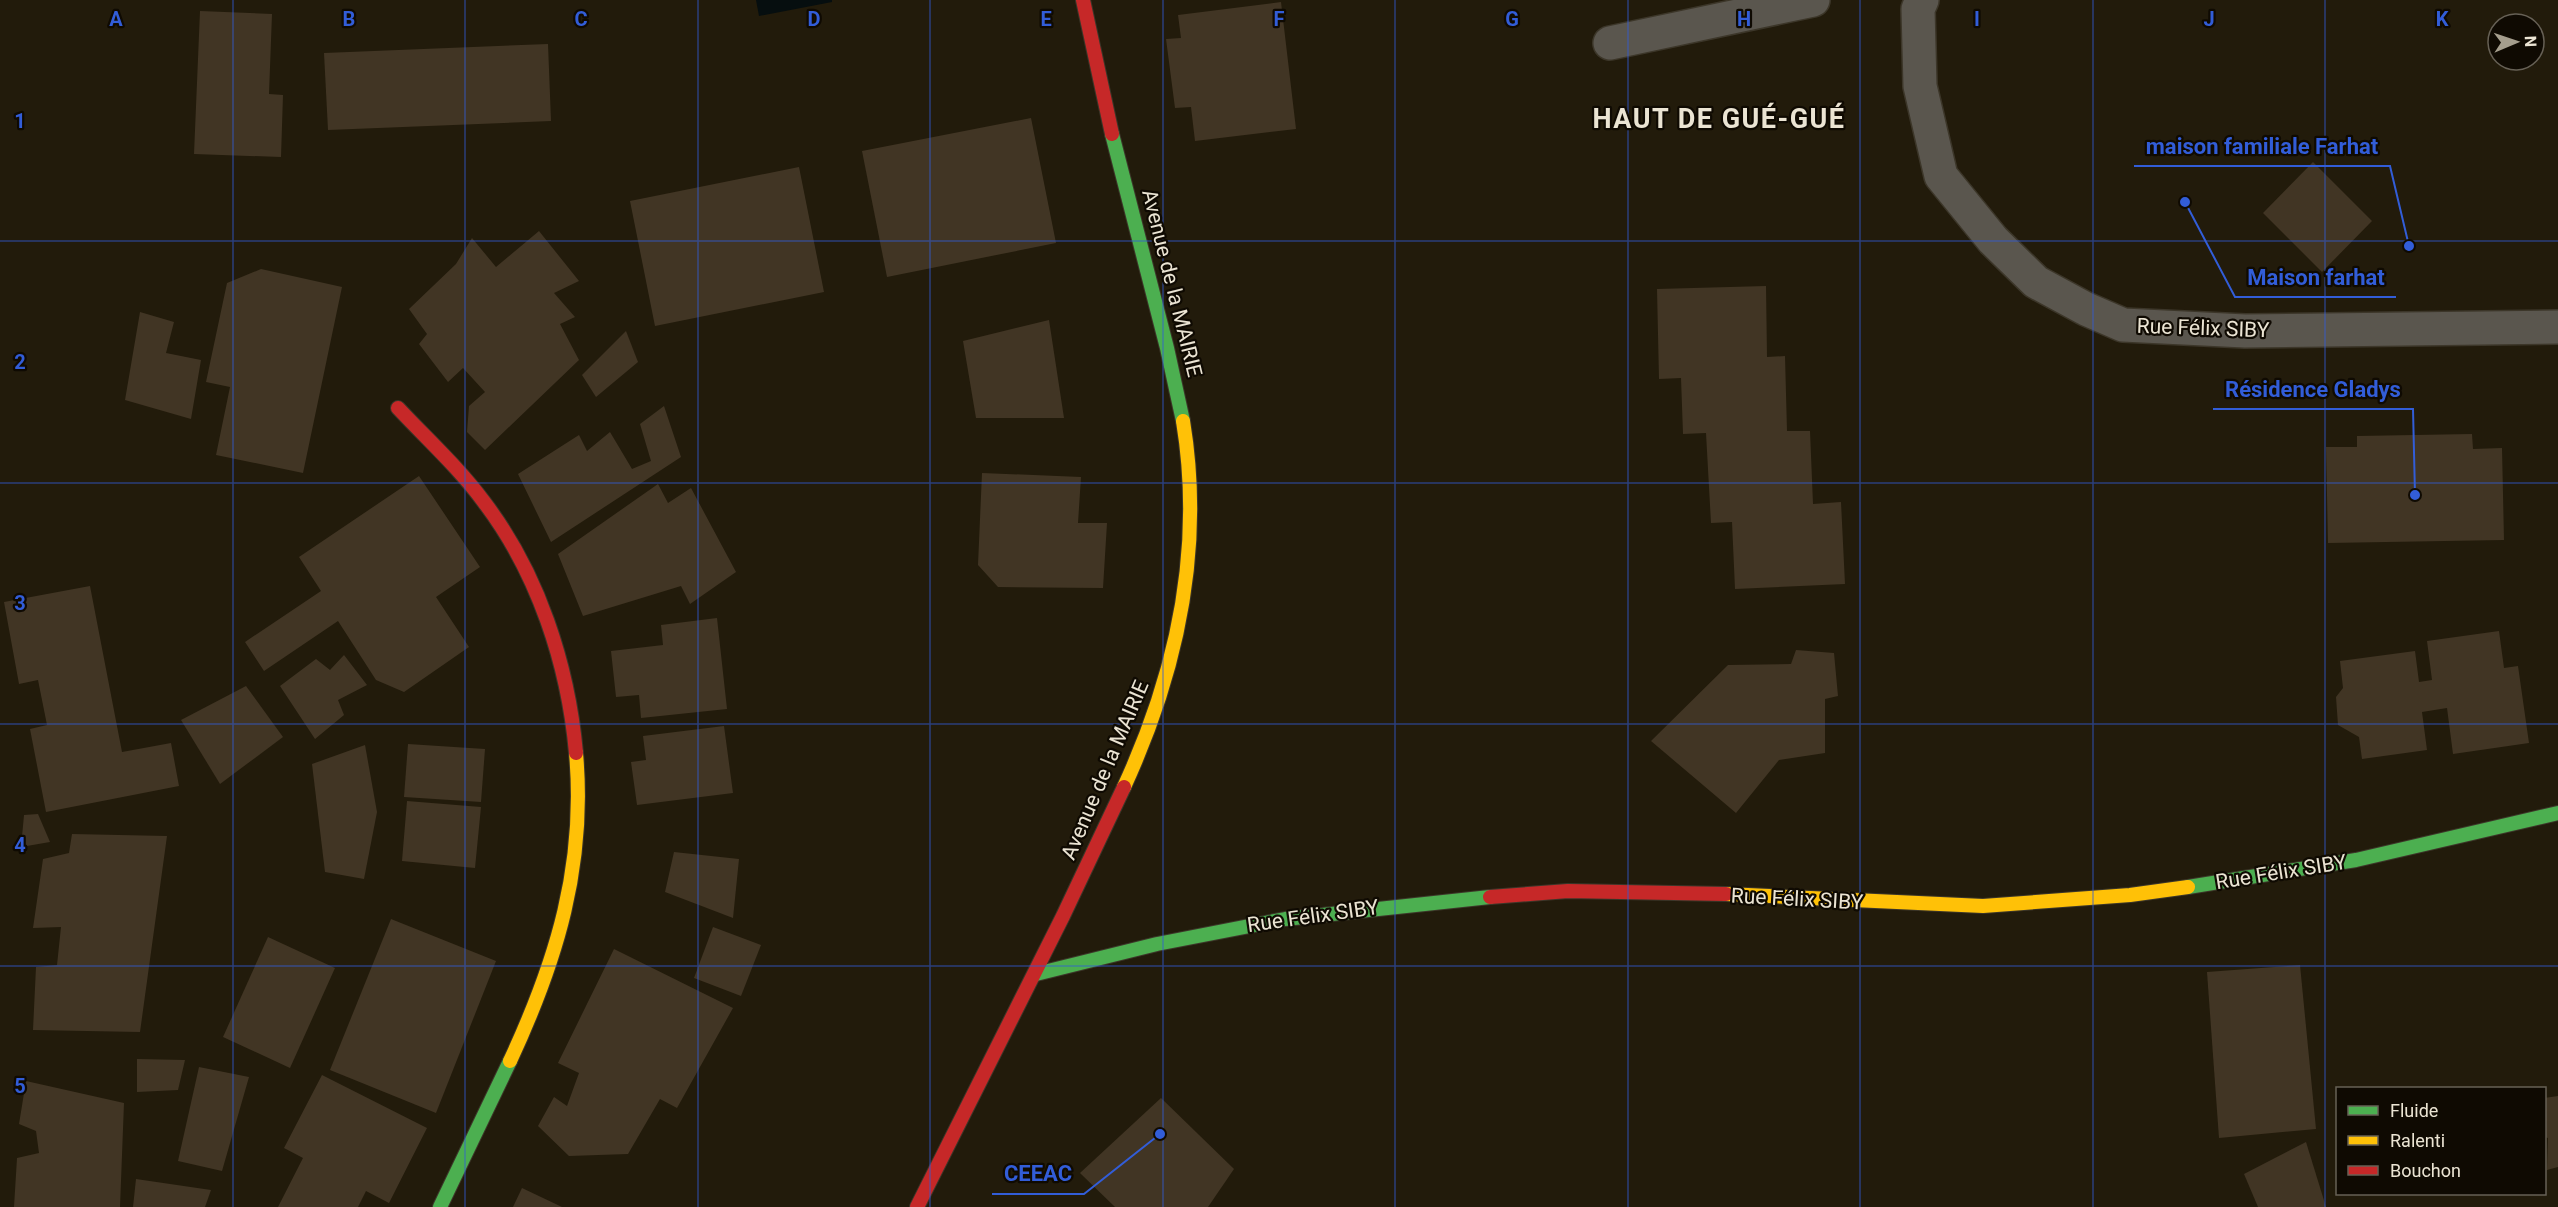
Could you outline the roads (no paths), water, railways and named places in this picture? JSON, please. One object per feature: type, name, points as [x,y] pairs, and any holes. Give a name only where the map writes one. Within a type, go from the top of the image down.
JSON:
[{"type":"street","name":"Avenue de la MAIRIE","points":[[917,1207],[1036,974],[1110,819],[1143,743],[1168,674],[1182,615],[1190,483],[1180,401],[1101,91],[1083,0]]},
{"type":"street","points":[[1610,43],[1813,0]]},
{"type":"street","name":"Rue Félix SIBY","points":[[1922,0],[1918,9],[1920,86],[1941,176],[1993,240],[2036,282],[2086,309],[2123,325],[2212,329],[2558,327]]},
{"type":"street","points":[[398,408],[455,468],[507,536],[535,594],[556,648],[569,694],[577,743],[579,805],[573,871],[561,933],[511,1063],[440,1207]]},
{"type":"street","name":"Rue Félix SIBY","points":[[1036,974],[1157,944],[1285,918],[1419,903],[1568,891],[1648,891],[1983,906],[2130,895],[2250,879],[2356,860],[2558,813]]},
{"type":"place","name":"Maison farhat","points":[[2185,202]]},
{"type":"place","name":"maison familiale Farhat","points":[[2409,246]]},
{"type":"place","name":"Résidence Gladys","points":[[2415,495]]},
{"type":"place","name":"CEEAC","points":[[1160,1134]]},
{"type":"district","name":"HAUT DE GUÉ-GUÉ","points":[[1719,119]]}]
